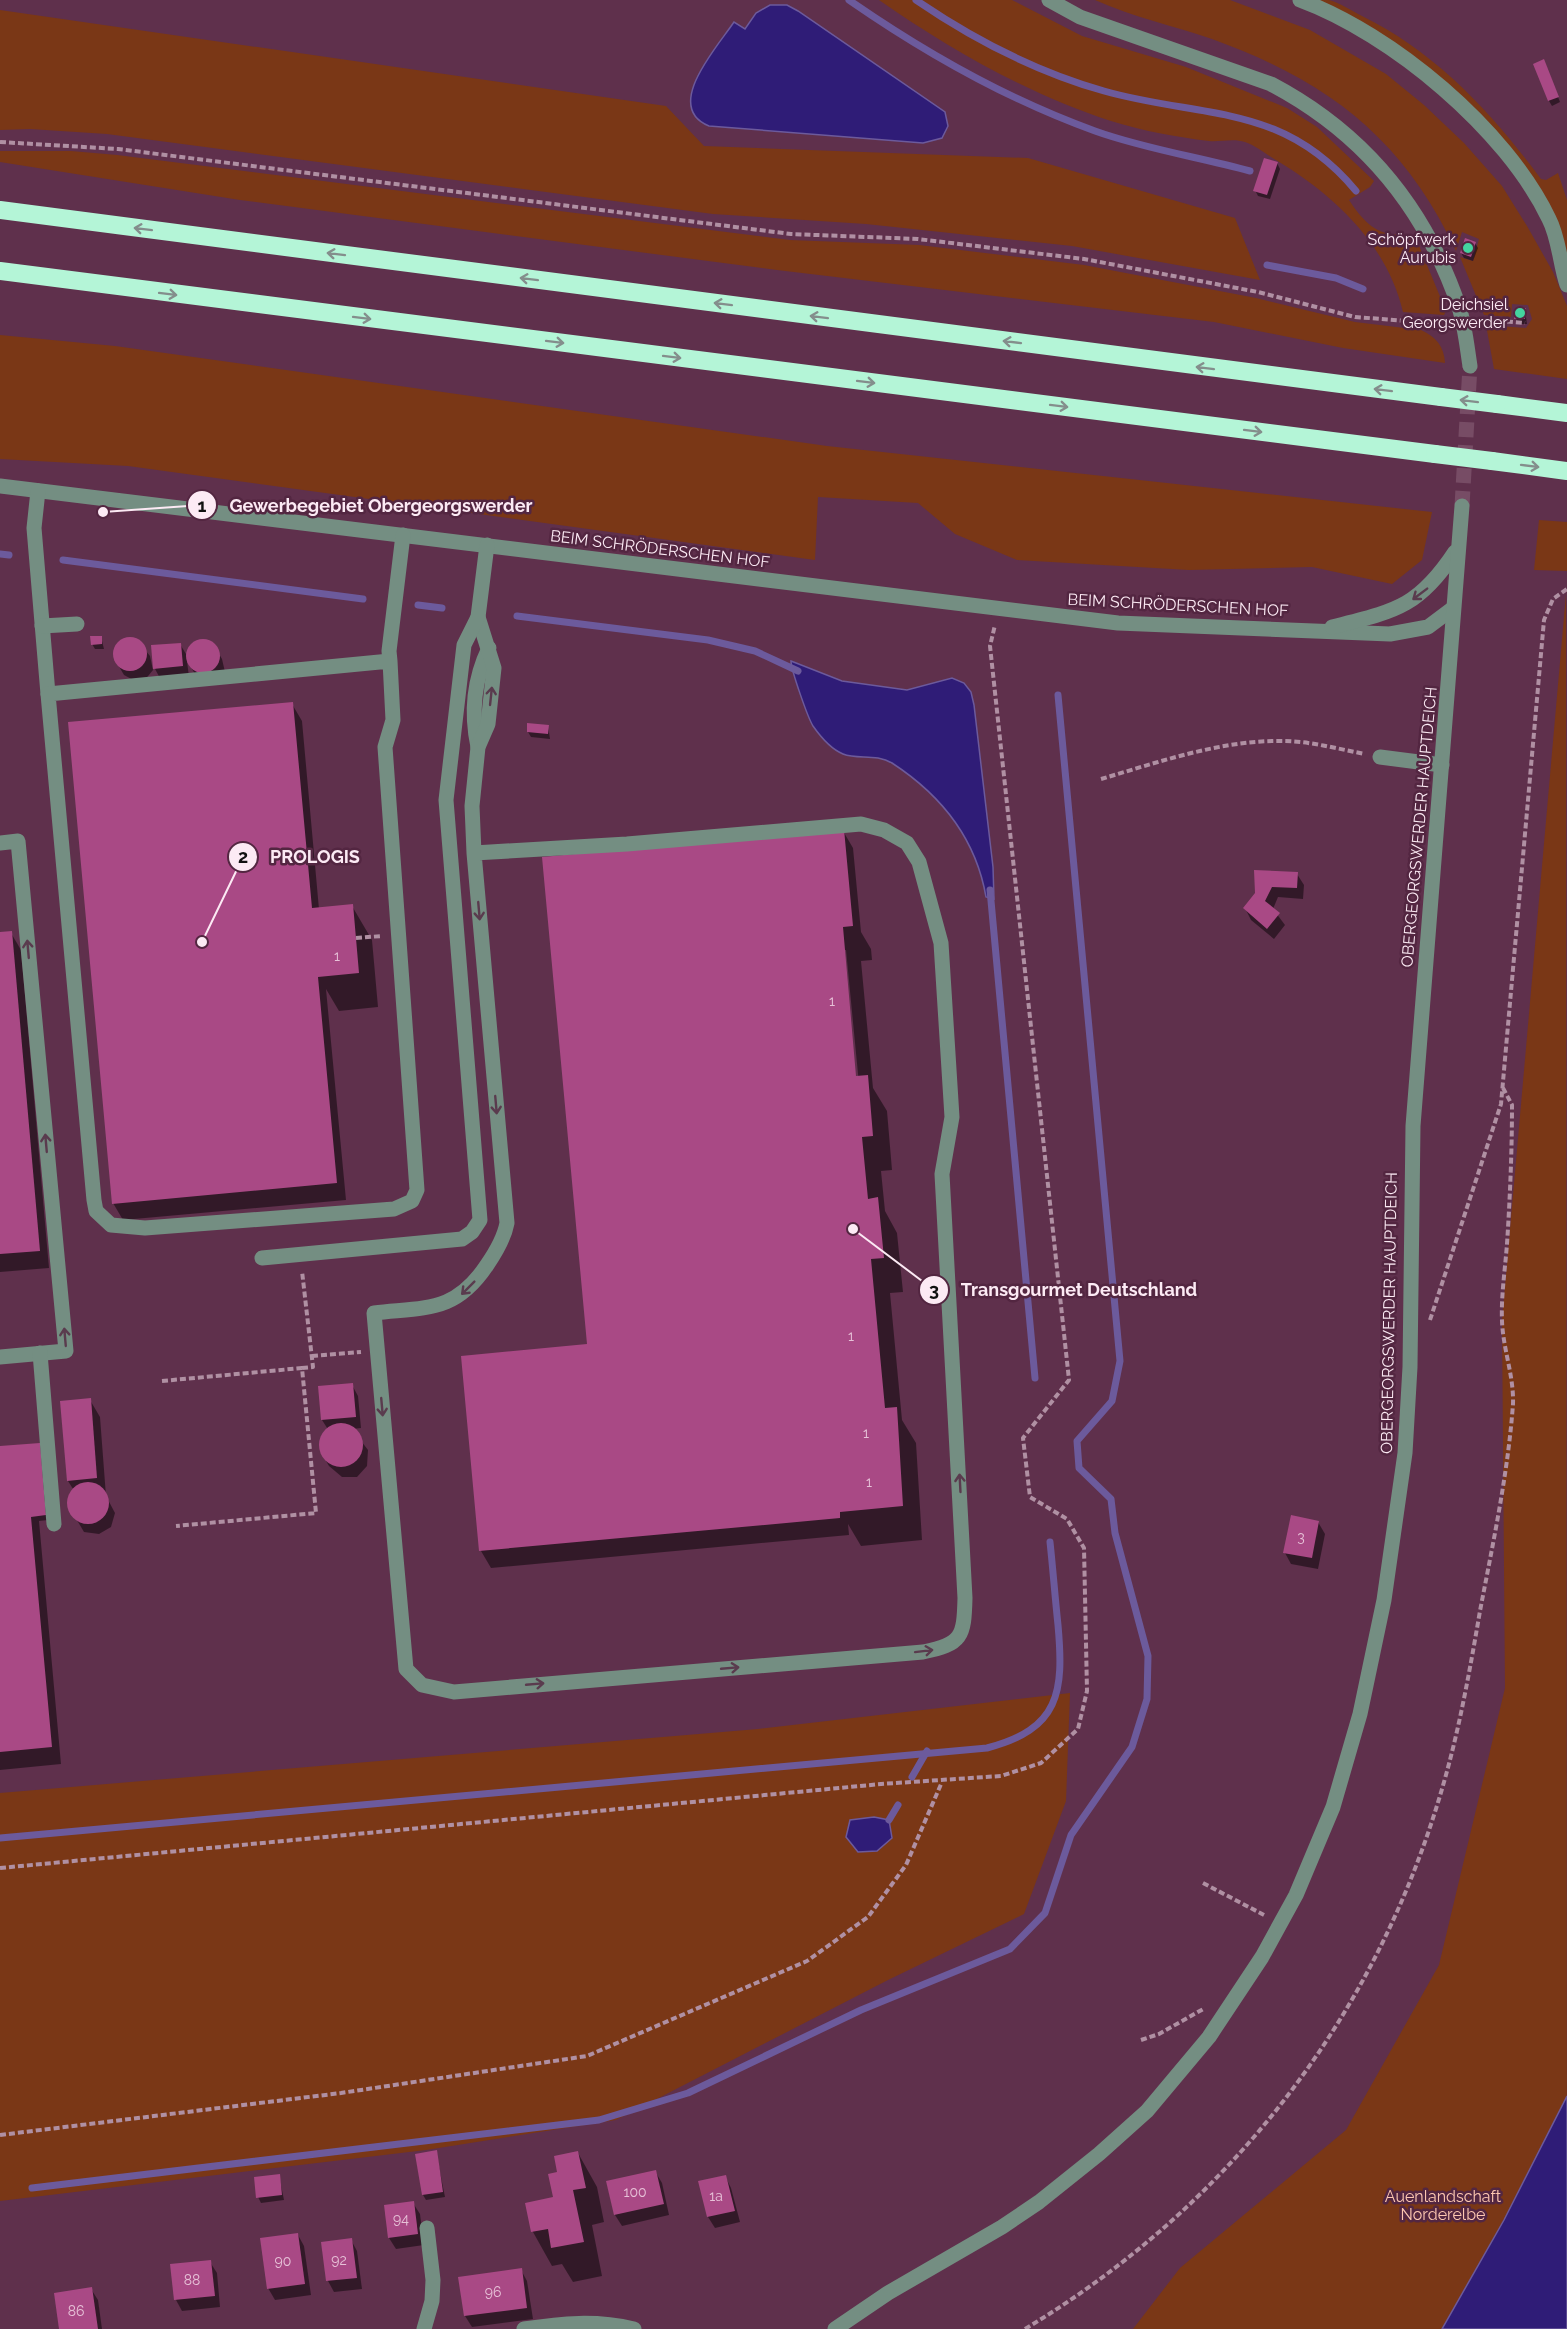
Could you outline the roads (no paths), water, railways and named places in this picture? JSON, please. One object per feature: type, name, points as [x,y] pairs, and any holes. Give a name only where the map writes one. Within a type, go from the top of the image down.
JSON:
[{"type":"highway","points":[[0,210],[1567,413]]},
{"type":"highway","points":[[0,271],[68,282],[1567,471]]},
{"type":"highway","points":[[0,282],[68,282]]},
{"type":"street","points":[[1049,0],[1098,24],[1271,84],[1299,99],[1346,133],[1392,182],[1429,236],[1459,308],[1470,366]]},
{"type":"street","points":[[1300,0],[1352,24],[1383,42],[1421,69],[1494,139],[1528,183],[1551,220],[1567,285]]},
{"type":"street","name":"BEIM SCHRÖDERSCHEN HOF","points":[[0,486],[1118,623],[1402,634],[1428,627],[1452,609]]},
{"type":"street","points":[[38,491],[34,528],[96,1211],[111,1225],[145,1228],[394,1209],[412,1202],[417,1190],[384,747],[393,720],[390,661],[404,536]]},
{"type":"street","name":"OBERGEORGSWERDER HAUPTDEICH","points":[[835,2329],[888,2293],[1002,2227],[1099,2154],[1147,2110],[1177,2077],[1231,2005],[1281,1924],[1315,1853],[1333,1807],[1360,1714],[1394,1540],[1405,1453],[1413,1126],[1452,651],[1452,609],[1462,506]]},
{"type":"street","points":[[262,1258],[462,1239],[472,1232],[480,1220],[446,808],[464,645],[478,617],[487,545]]},
{"type":"street","name":"BEIM SCHRÖDERSCHEN HOF","points":[[1318,631],[1382,613],[1419,596],[1440,575],[1457,550]]},
{"type":"street","points":[[474,853],[627,844],[861,824],[884,830],[907,843],[919,862],[941,943],[952,1117],[942,1174],[962,1509],[965,1598],[962,1632],[951,1645],[923,1652],[454,1692],[422,1685],[408,1674],[404,1661],[374,1313],[434,1306],[447,1303],[465,1293],[496,1251],[507,1223],[474,853],[472,806],[478,747],[488,724],[494,668],[478,617]]},
{"type":"street","points":[[42,626],[77,624]]},
{"type":"street","points":[[48,694],[390,661]]},
{"type":"street","points":[[1380,757],[1442,765]]},
{"type":"street","points":[[0,843],[18,841],[66,1351],[0,1357]]},
{"type":"street","points":[[40,1353],[54,1524]]},
{"type":"street","points":[[424,2329],[432,2301],[433,2280],[427,2228]]},
{"type":"street","points":[[524,2329],[580,2322],[614,2324],[634,2329]]},
{"type":"waterway","points":[[849,0],[937,56],[999,90],[1063,119],[1133,143],[1250,171]]},
{"type":"waterway","points":[[916,0],[983,41],[1054,74],[1104,91],[1140,100],[1208,111],[1270,128],[1299,142],[1328,162],[1356,191]]},
{"type":"waterway","points":[[1267,265],[1336,278],[1363,289]]},
{"type":"waterway","points":[[0,554],[9,555]]},
{"type":"waterway","points":[[63,560],[363,599]]},
{"type":"waterway","points":[[418,605],[442,608]]},
{"type":"waterway","points":[[517,616],[708,640],[755,651],[798,671]]},
{"type":"waterway","points":[[32,2188],[599,2120],[688,2093],[861,2010],[1010,1949],[1045,1913],[1071,1835],[1132,1747],[1147,1699],[1148,1656],[1115,1533],[1111,1499],[1079,1468],[1077,1441],[1112,1401],[1120,1361],[1058,695]]},
{"type":"waterway","points":[[990,890],[1035,1378]]},
{"type":"waterway","points":[[0,1838],[987,1748],[1011,1740],[1030,1730],[1043,1718],[1052,1704],[1057,1688],[1060,1649],[1050,1542]]},
{"type":"waterway","points":[[912,1777],[927,1751]]},
{"type":"waterway","points":[[889,1820],[898,1805]]},
{"type":"tunnel","points":[[1462,506],[1470,366]]},
{"type":"place","name":"Schöpfwerk Aurubis","points":[[1468,248]]},
{"type":"place","name":"Deichsiel Georgswerder","points":[[1520,313]]},
{"type":"place","name":"Gewerbegebiet Obergeorgswerder","points":[[103,512]]},
{"type":"place","name":"PROLOGIS","points":[[202,942]]},
{"type":"place","name":"Transgourmet Deutschland","points":[[853,1229]]},
{"type":"park label","name":"Auenlandschaft Norderelbe","points":[[1443,2205]]}]
